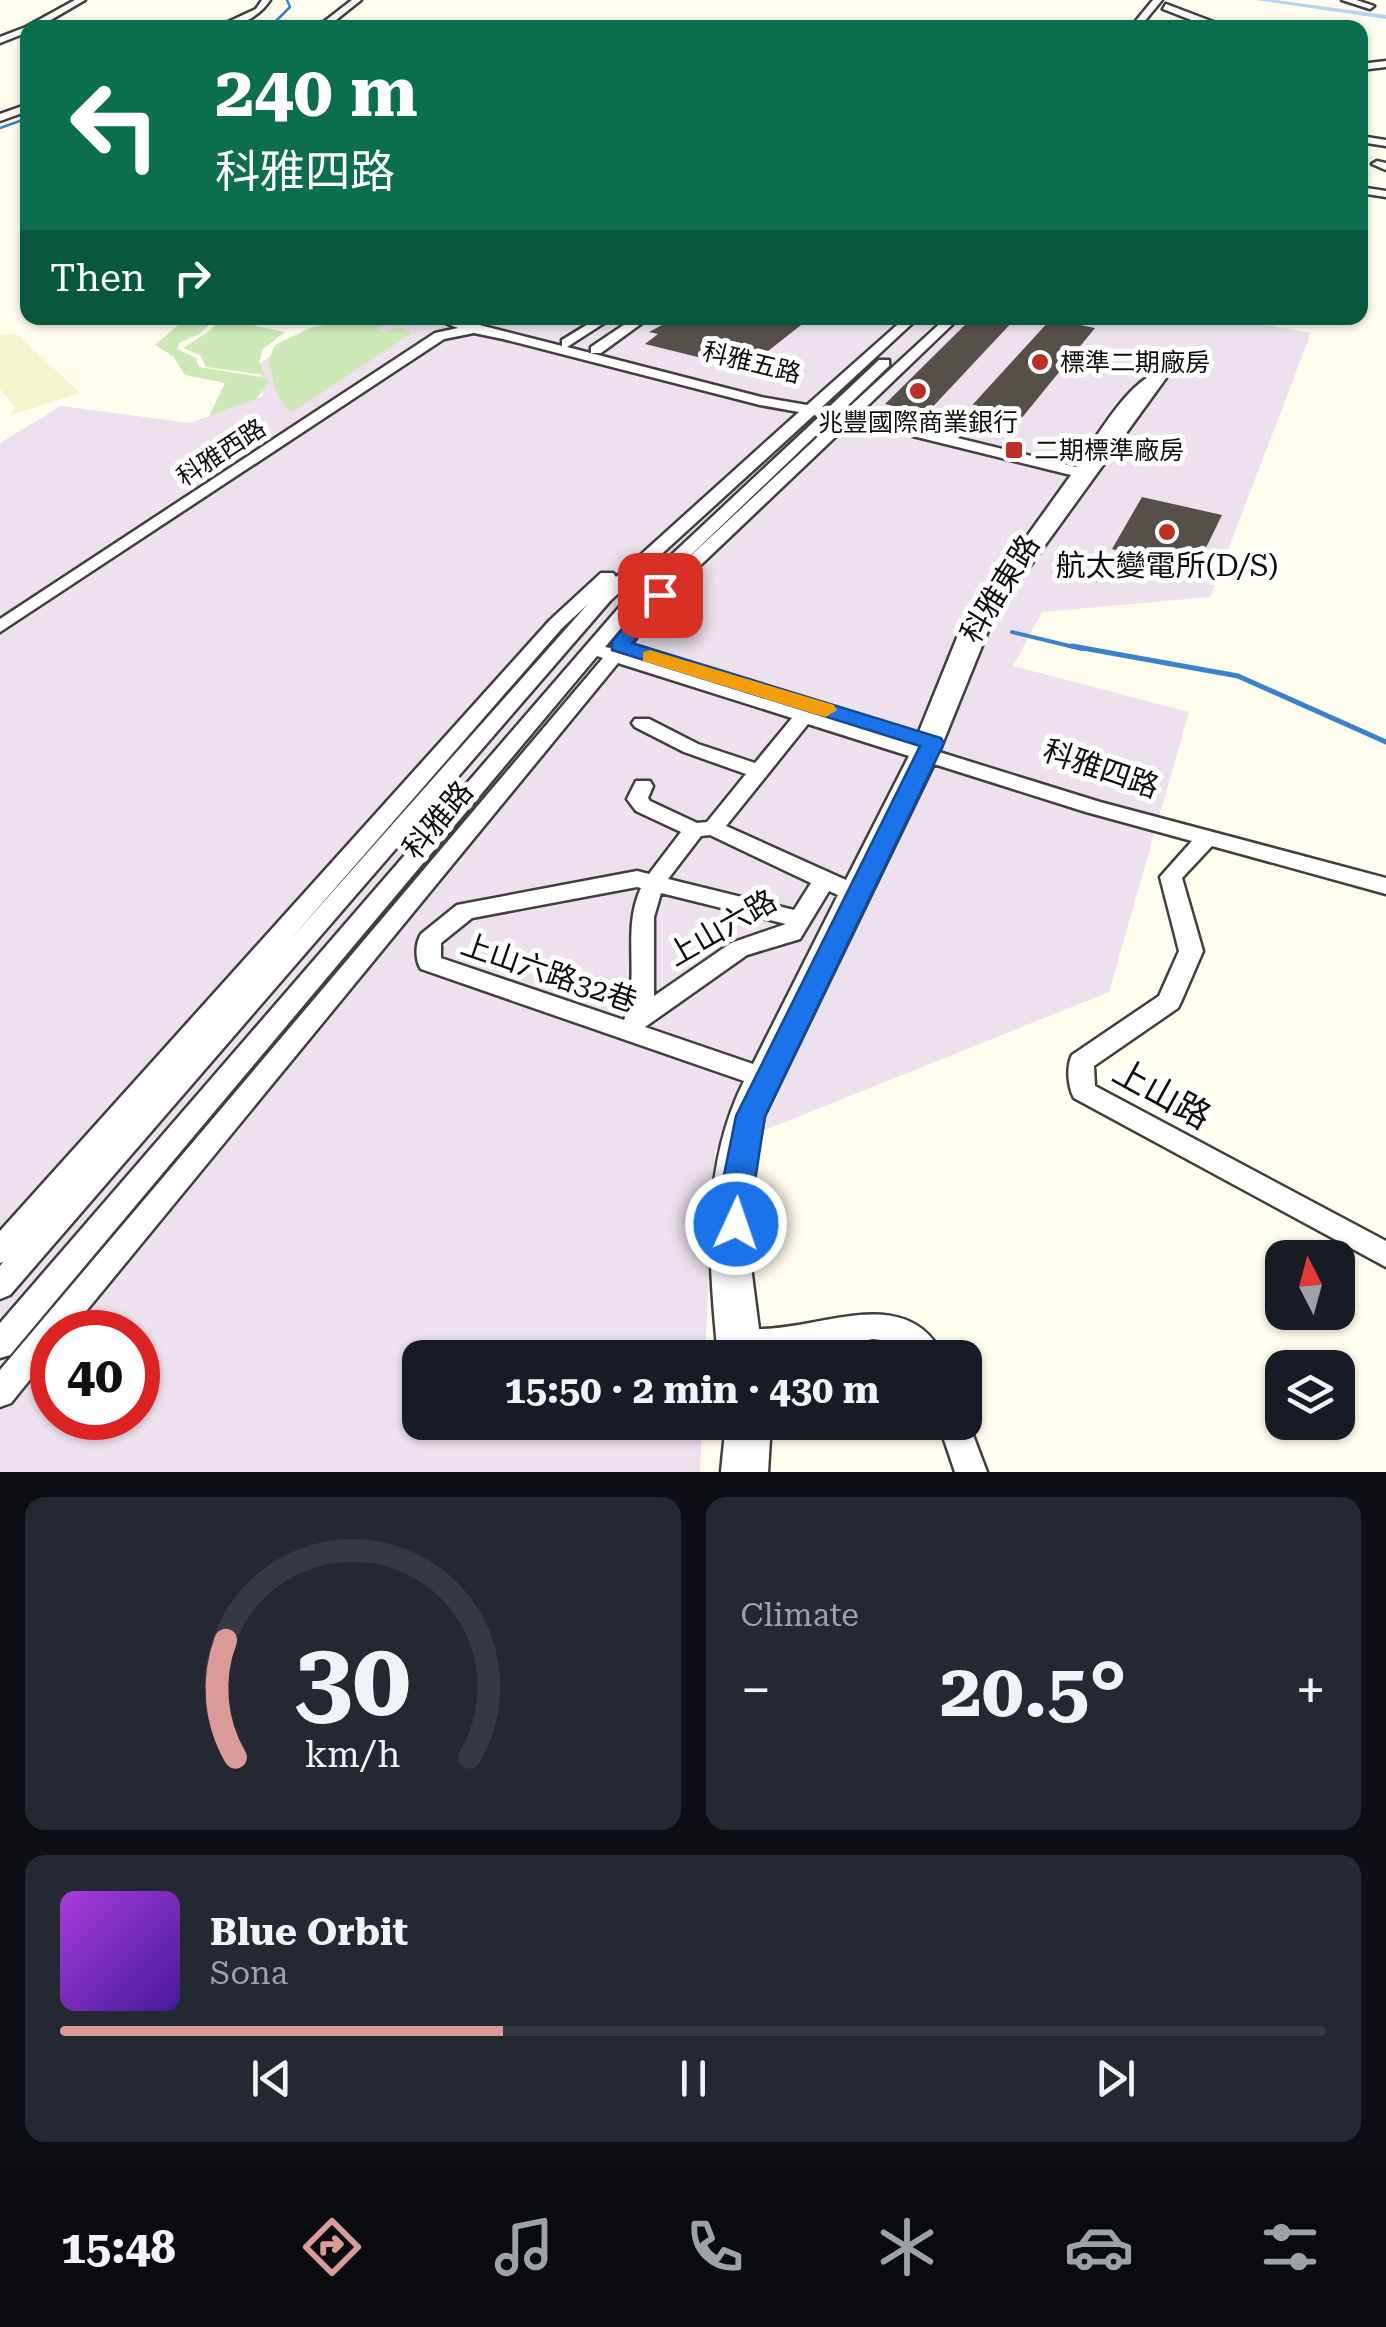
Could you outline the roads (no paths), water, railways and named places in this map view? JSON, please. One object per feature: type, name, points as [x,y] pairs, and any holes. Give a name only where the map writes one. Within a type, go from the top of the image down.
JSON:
[{"type":"street","points":[[47,20],[82,0]]},
{"type":"street","points":[[237,20],[259,11],[266,0]]},
{"type":"street","points":[[331,20],[357,0]]},
{"type":"street","points":[[1346,0],[1370,6]]},
{"type":"street","points":[[1144,20],[1165,2],[1203,20]]},
{"type":"street","points":[[14,101],[20,103]]},
{"type":"street","points":[[568,342],[595,325]]},
{"type":"street","points":[[596,350],[632,325]]},
{"type":"street","name":"科雅路","points":[[820,410],[887,325]]},
{"type":"street","name":"科雅路","points":[[0,1346],[606,648],[641,593],[905,325]]},
{"type":"street","name":"科雅路","points":[[0,1251],[563,636],[820,410],[924,325]]},
{"type":"street","name":"科雅路","points":[[820,410],[944,325]]},
{"type":"street","name":"科雅五路","points":[[468,326],[510,327],[820,410]]},
{"type":"street","name":"科雅五路","points":[[468,326],[1083,473]]},
{"type":"street","name":"科雅西路","points":[[0,611],[433,331],[468,326]]},
{"type":"street","name":"科雅西路","points":[[0,627],[440,336],[468,326]]},
{"type":"street","points":[[740,1340],[736,1190],[750,1116],[980,631],[1083,473],[1146,390]]},
{"type":"street","name":"科雅路","points":[[0,1286],[563,636]]},
{"type":"street","name":"科雅四路","points":[[563,636],[927,748],[1093,807],[1209,836]]},
{"type":"street","name":"科雅路","points":[[0,1393],[588,692],[606,648]]},
{"type":"street","name":"科雅四路","points":[[606,648],[804,716],[927,748]]},
{"type":"street","name":"上山六路","points":[[630,1024],[646,986],[643,916],[654,882],[759,771],[804,716]]},
{"type":"street","points":[[642,723],[692,748],[759,771]]},
{"type":"street","points":[[738,1340],[723,1258],[725,1188],[740,1114],[927,748]]},
{"type":"street","points":[[644,786],[636,798],[643,806],[851,892]]},
{"type":"street","points":[[1209,836],[1386,886]]},
{"type":"street","name":"上山路","points":[[1209,836],[1171,877],[1191,952],[1170,1002],[1081,1062],[1083,1090],[1386,1256]]},
{"type":"street","name":"上山六路32巷","points":[[758,1076],[630,1024],[429,963],[429,940],[465,911],[637,878],[802,920]]},
{"type":"street","name":"上山六路","points":[[630,1024],[740,948],[792,933],[824,880]]},
{"type":"street","points":[[800,1340],[873,1326],[903,1330],[912,1340]]},
{"type":"street","points":[[737,1472],[740,1440]]},
{"type":"street","points":[[752,1472],[755,1440]]},
{"type":"street","points":[[959,1440],[971,1472]]},
{"type":"waterway","points":[[277,20],[290,7],[287,0]]},
{"type":"waterway","points":[[1260,0],[1386,17]]},
{"type":"waterway","points":[[0,128],[20,121]]},
{"type":"waterway","points":[[1012,632],[1082,649]]},
{"type":"waterway","points":[[1072,646],[1238,676],[1386,742]]},
{"type":"place","name":"標準二期廠房","points":[[1040,362]]},
{"type":"place","name":"兆豐國際商業銀行","points":[[918,391]]},
{"type":"place","name":"二期標準廠房","points":[[1014,450]]},
{"type":"place","name":"航太變電所(D/S)","points":[[1167,532]]}]
